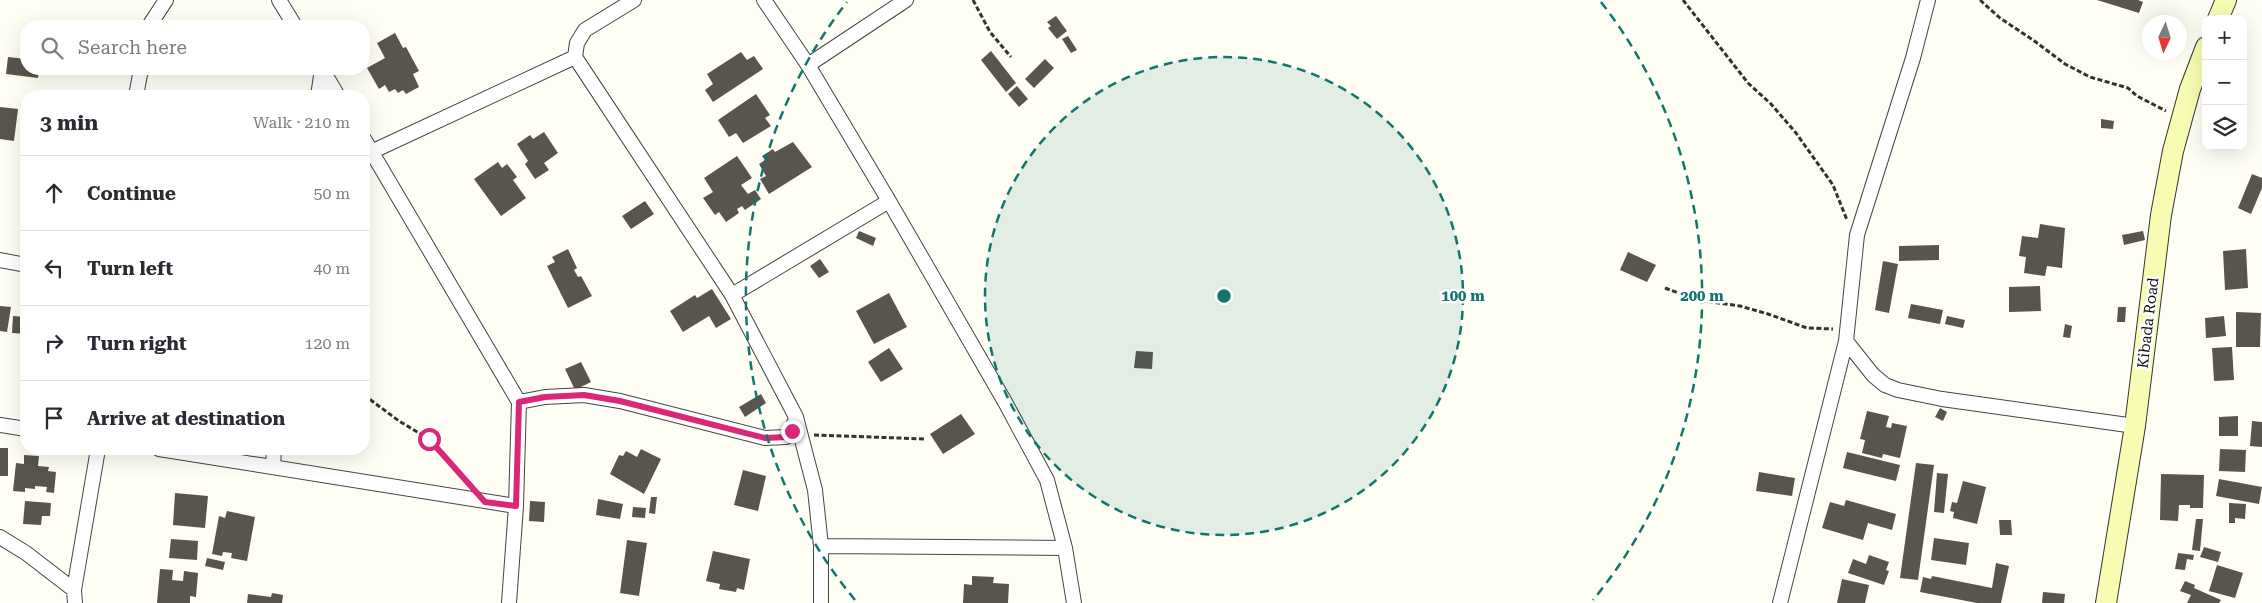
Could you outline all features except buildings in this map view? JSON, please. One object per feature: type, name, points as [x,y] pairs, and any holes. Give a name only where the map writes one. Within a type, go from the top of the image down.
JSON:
[{"type":"main road","points":[[2220,15],[2226,0]]},
{"type":"main road","name":"Kibada Road","points":[[2106,603],[2135,426],[2161,215],[2180,124],[2190,88],[2202,57]]},
{"type":"street","points":[[153,20],[166,0]]},
{"type":"street","points":[[279,0],[292,20]]},
{"type":"street","points":[[634,0],[584,30],[577,43],[576,57],[732,295],[796,417],[815,490],[821,546],[821,603]]},
{"type":"street","points":[[764,0],[808,65],[889,201],[1005,402],[1047,480],[1065,548],[1074,603]]},
{"type":"street","points":[[808,65],[906,0]]},
{"type":"street","points":[[1780,603],[1846,335],[1858,235],[1913,58],[1928,0]]},
{"type":"street","points":[[509,603],[516,506],[519,402],[371,152],[576,57]]},
{"type":"street","points":[[137,90],[140,75]]},
{"type":"street","points":[[319,90],[321,75]]},
{"type":"street","points":[[326,75],[334,90]]},
{"type":"street","points":[[732,295],[889,201]]},
{"type":"street","points":[[0,260],[20,264]]},
{"type":"street","points":[[1846,335],[1873,375],[1885,385],[1898,390],[1952,401],[2135,426]]},
{"type":"street","points":[[519,402],[545,397],[584,395],[620,401],[771,438],[786,437],[792,431],[796,417]]},
{"type":"street","points":[[0,425],[20,428]]},
{"type":"street","points":[[75,597],[97,455]]},
{"type":"street","points":[[197,455],[516,506]]},
{"type":"street","points":[[273,467],[274,455]]},
{"type":"street","points":[[0,536],[26,553],[75,597]]},
{"type":"street","points":[[821,546],[1065,548]]},
{"type":"path","points":[[972,0],[990,32],[1011,57]]},
{"type":"path","points":[[1682,0],[1748,83],[1771,104],[1796,133],[1833,185],[1844,216],[1858,235]]},
{"type":"path","points":[[1980,0],[2000,18],[2064,64],[2090,77],[2128,88],[2138,96],[2163,108],[2180,124]]},
{"type":"path","points":[[1665,288],[1697,300],[1740,306],[1807,328],[1846,335]]},
{"type":"path","points":[[370,400],[399,422],[429,439],[485,502]]},
{"type":"path","points":[[801,434],[926,440]]},
{"type":"route","points":[[429,439],[485,502],[516,506],[520,423],[519,402],[545,397],[584,395],[620,401],[765,438],[778,439],[786,437],[792,431]]}]
